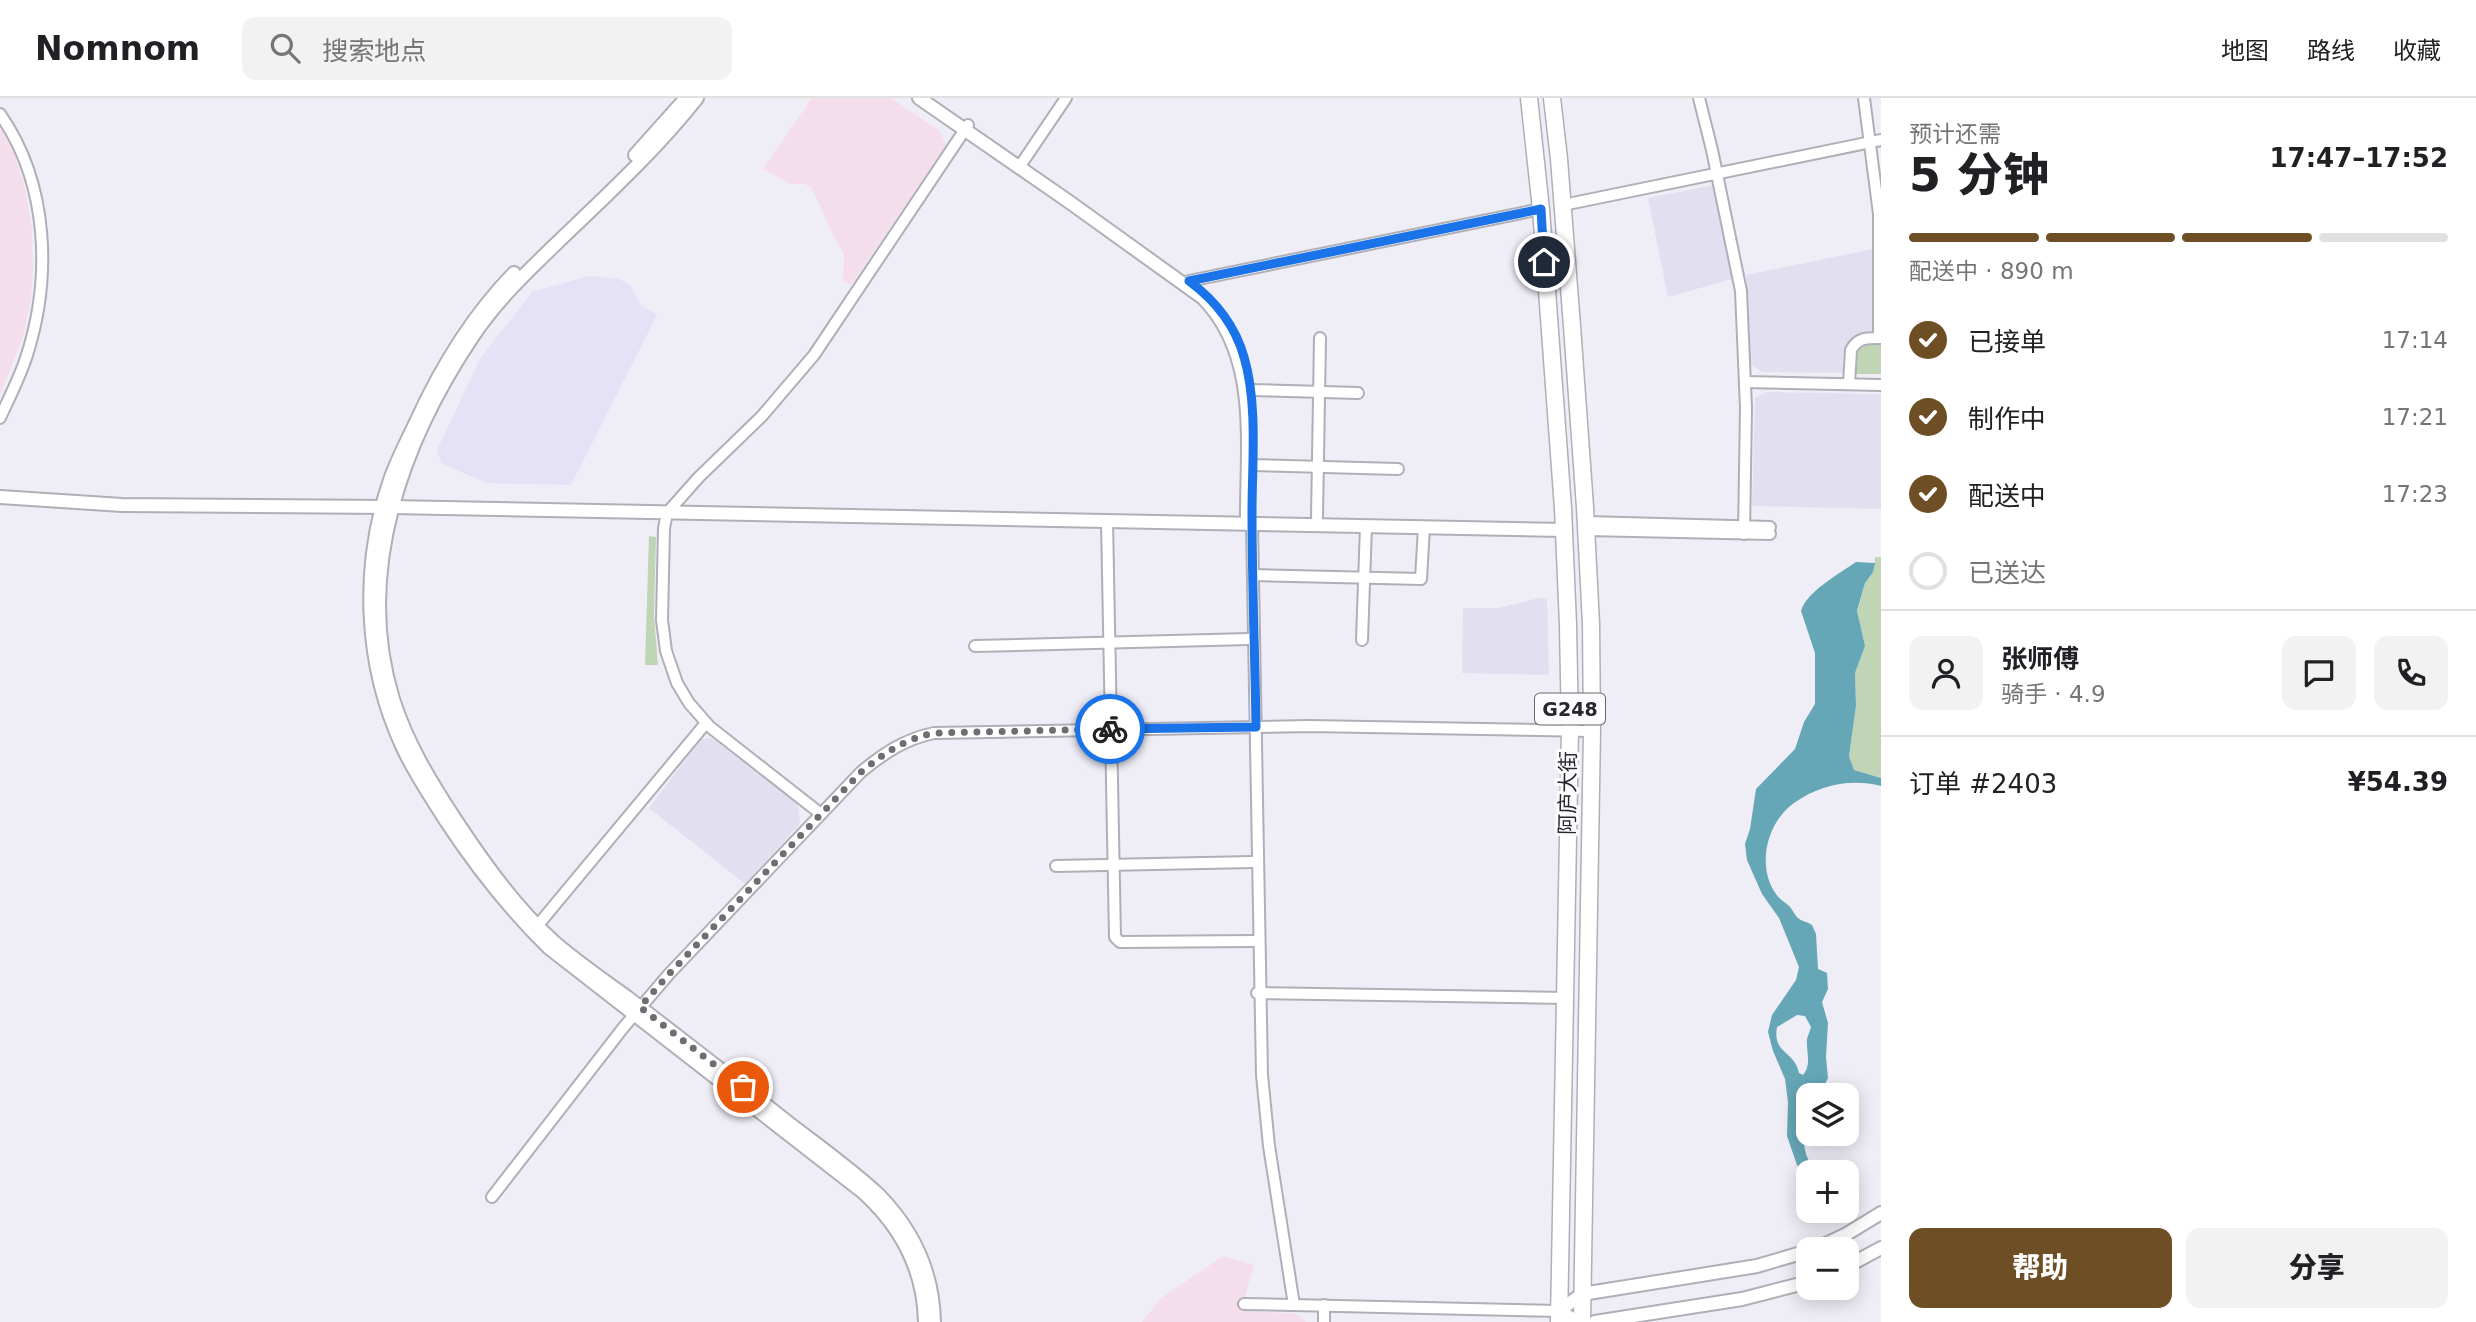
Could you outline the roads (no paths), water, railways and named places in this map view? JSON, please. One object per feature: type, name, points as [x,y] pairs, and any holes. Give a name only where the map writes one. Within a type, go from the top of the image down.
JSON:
[{"type":"highway","name":"阿庐大街","points":[[1529,98],[1541,209],[1564,526],[1568,625],[1569,731],[1559,1316]]},
{"type":"highway","name":"G248","points":[[1552,98],[1563,205],[1586,526]]},
{"type":"highway","name":"阿庐大街","points":[[1580,1322],[1592,731],[1586,526]]},
{"type":"main road","points":[[686,98],[647,144],[514,273],[484,306],[451,354],[431,391],[397,462],[388,504],[379,605],[385,664],[394,701],[411,744],[430,780],[489,870],[535,929],[864,1193],[881,1210],[898,1231],[911,1254],[922,1291],[925,1322]]},
{"type":"main road","points":[[388,504],[444,383],[473,335],[520,279],[653,150],[697,98]]},
{"type":"main road","points":[[919,98],[1023,163],[1189,281],[1215,303],[1229,323],[1244,356],[1250,390],[1252,465],[1249,520]]},
{"type":"main road","points":[[928,98],[1203,298],[1218,315],[1235,347],[1243,378],[1249,520]]},
{"type":"main road","points":[[0,490],[122,498],[1249,520],[1366,526],[1564,526]]},
{"type":"main road","points":[[0,497],[122,505],[388,504]]},
{"type":"main road","points":[[670,509],[1107,521],[1317,517],[1564,526]]},
{"type":"main road","points":[[638,1011],[870,1186],[888,1204],[913,1238],[923,1260],[931,1289],[934,1322]]},
{"type":"main road","points":[[1842,1237],[1881,1213]]},
{"type":"main road","points":[[1859,1260],[1881,1248]]},
{"type":"main road","points":[[1559,1316],[1582,1294],[1757,1266],[1796,1255]]},
{"type":"main road","points":[[1594,1322],[1742,1299],[1796,1285]]},
{"type":"main road","points":[[1559,1316],[1580,1322]]},
{"type":"street","points":[[1023,163],[1066,98]]},
{"type":"street","points":[[1699,98],[1741,291],[1745,382],[1744,530]]},
{"type":"street","points":[[1849,384],[1853,346],[1863,338],[1880,338],[1880,232],[1876,141],[1864,98]]},
{"type":"street","points":[[0,114],[17,140],[32,174],[38,207],[41,255],[38,307],[31,340],[19,377],[0,418]]},
{"type":"street","points":[[821,814],[706,723],[677,683],[664,641],[662,620],[663,550],[670,509],[762,416],[814,355],[966,127]]},
{"type":"street","points":[[1563,205],[1876,141]]},
{"type":"street","points":[[1189,281],[1541,209]]},
{"type":"street","points":[[1317,517],[1320,338]]},
{"type":"street","points":[[1745,382],[1881,385]]},
{"type":"street","points":[[1250,390],[1358,393]]},
{"type":"street","points":[[1252,465],[1398,470]]},
{"type":"street","points":[[1249,520],[1253,575],[1254,941],[1266,1118],[1291,1304]]},
{"type":"street","points":[[1249,520],[1249,639],[1258,993]]},
{"type":"street","points":[[1107,521],[1114,935],[1120,942],[1254,941]]},
{"type":"street","points":[[1362,640],[1366,526]]},
{"type":"street","points":[[1586,526],[1770,531]]},
{"type":"street","points":[[1253,575],[1421,579],[1424,527]]},
{"type":"street","points":[[975,646],[1249,639]]},
{"type":"street","points":[[535,929],[706,723]]},
{"type":"street","points":[[492,1197],[669,974],[821,814],[877,759],[903,743],[934,733],[1110,729],[1253,727],[1592,731]]},
{"type":"street","points":[[1056,866],[1253,862]]},
{"type":"street","points":[[1258,993],[1565,998]]},
{"type":"street","points":[[1244,1304],[1559,1316]]},
{"type":"street","points":[[1324,1305],[1324,1322]]},
{"type":"water","points":[[1856,562],[1875,563],[1873,572],[1865,583],[1857,611],[1865,646],[1855,673],[1856,706],[1849,756],[1854,770],[1881,778],[1881,786],[1847,783],[1804,797],[1785,811],[1777,821],[1767,845],[1770,883],[1780,899],[1798,918],[1812,925],[1816,934],[1818,969],[1827,973],[1828,989],[1822,1002],[1828,1023],[1828,1078],[1826,1083],[1796,1083],[1796,1146],[1804,1146],[1809,1160],[1796,1162],[1787,1136],[1788,1102],[1785,1079],[1768,1032],[1772,1015],[1796,980],[1799,967],[1779,918],[1762,894],[1747,860],[1745,844],[1756,789],[1795,749],[1804,722],[1815,704],[1815,653],[1801,611],[1809,597]],"holes":[[[1797,1015],[1805,1016],[1811,1027],[1807,1039],[1807,1067],[1803,1075],[1781,1048],[1776,1036],[1777,1027]]]}]
